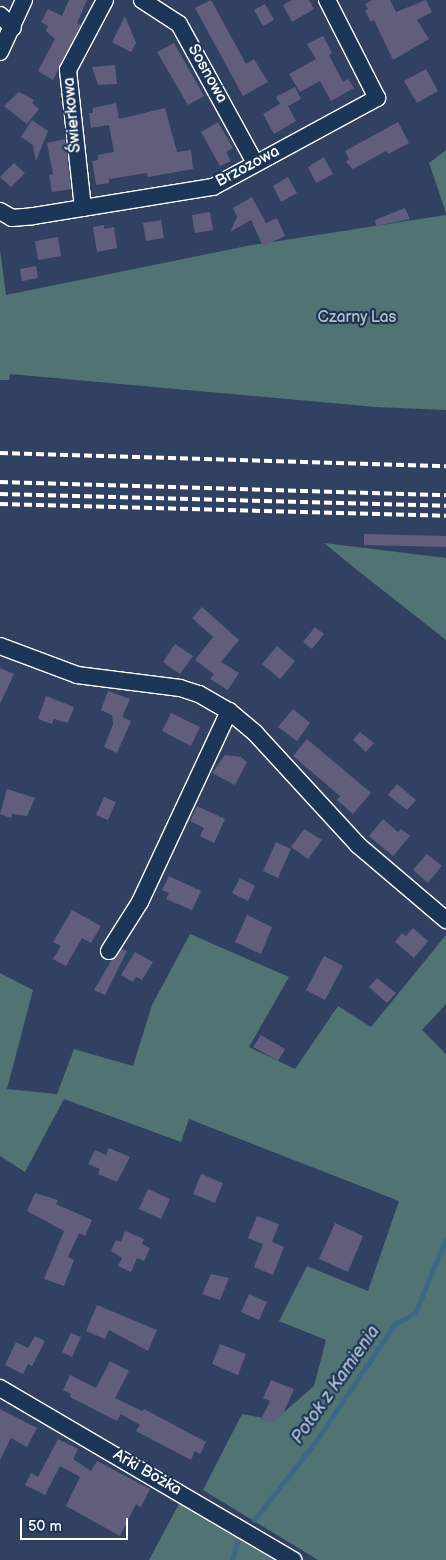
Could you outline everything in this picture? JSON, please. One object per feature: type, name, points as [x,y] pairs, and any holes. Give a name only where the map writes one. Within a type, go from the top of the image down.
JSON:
[{"type":"street","points":[[0,52],[13,28],[24,0]]},
{"type":"street","name":"Świerkowa","points":[[83,208],[68,70],[105,0]]},
{"type":"street","name":"Sosnowa","points":[[142,0],[179,24],[255,163]]},
{"type":"street","name":"Brzozowa","points":[[0,212],[12,218],[212,187],[377,98],[327,0]]},
{"type":"street","points":[[0,15],[13,28]]},
{"type":"street","points":[[0,646],[78,675],[180,688],[199,694],[230,711],[256,734],[358,845],[446,920]]},
{"type":"street","points":[[109,950],[140,902],[230,711]]},
{"type":"street","name":"Arki Bożka","points":[[0,1388],[293,1560]]},
{"type":"green space","points":[[446,150],[446,213],[429,163]]},
{"type":"green space","name":"Czarny Las","points":[[446,215],[446,410],[376,407],[10,374],[9,380],[0,380],[0,250],[6,295],[252,245]]},
{"type":"green space","points":[[324,543],[446,558],[446,640],[357,570]]},
{"type":"green space","points":[[190,934],[289,977],[249,1047],[295,1069],[338,1006],[371,1027],[446,935],[446,1004],[422,1030],[446,1054],[446,1560],[318,1560],[203,1490],[242,1414],[275,1420],[314,1386],[326,1340],[279,1321],[307,1266],[368,1291],[399,1201],[189,1119],[181,1142],[64,1099],[25,1172],[0,1156],[0,973],[33,990],[7,1089],[57,1094],[74,1049],[133,1066],[152,1005]]},
{"type":"green space","points":[[181,1500],[282,1560],[149,1560]]},
{"type":"building","points":[[69,0],[87,0],[77,23],[81,25],[53,80],[38,71],[55,39],[46,31],[48,26],[41,22],[48,9],[62,16]]},
{"type":"building","points":[[211,0],[246,64],[254,59],[268,82],[243,96],[195,8]]},
{"type":"building","points":[[292,0],[309,0],[314,9],[292,22],[283,5]]},
{"type":"building","points":[[372,0],[390,0],[396,12],[426,0],[432,12],[417,20],[429,39],[393,60],[374,20],[371,22],[365,11],[368,9],[365,4]]},
{"type":"building","points":[[265,4],[274,20],[263,26],[254,10]]},
{"type":"building","points":[[125,16],[136,43],[131,52],[112,42]]},
{"type":"building","points":[[323,36],[332,53],[329,55],[343,82],[348,79],[354,88],[331,101],[320,81],[300,92],[289,74],[316,59],[307,44]]},
{"type":"building","points":[[174,43],[204,96],[188,105],[157,52]]},
{"type":"building","points":[[115,65],[117,84],[98,85],[92,67]]},
{"type":"building","points":[[426,69],[438,91],[417,103],[404,81]]},
{"type":"building","points":[[295,87],[301,99],[288,106],[296,121],[274,134],[263,114],[280,104],[276,97]]},
{"type":"building","points":[[19,92],[34,100],[32,103],[39,109],[27,124],[4,106]]},
{"type":"building","points":[[116,103],[119,119],[165,108],[177,152],[191,150],[193,169],[148,177],[147,173],[109,179],[109,183],[96,185],[92,161],[98,160],[98,155],[114,152],[109,125],[91,128],[89,113],[93,113],[93,108]]},
{"type":"building","points":[[32,120],[48,131],[36,161],[33,145],[21,137]]},
{"type":"building","points":[[218,122],[233,148],[226,152],[231,161],[220,166],[201,132]]},
{"type":"building","points":[[398,122],[409,143],[388,154],[386,151],[353,169],[346,162],[349,159],[345,151]]},
{"type":"building","points":[[65,139],[71,189],[52,192],[49,175],[53,174],[47,143]]},
{"type":"building","points":[[324,157],[333,174],[316,183],[308,167]]},
{"type":"building","points":[[14,163],[25,173],[11,187],[0,177]]},
{"type":"building","points":[[288,177],[297,193],[281,202],[273,186]]},
{"type":"building","points":[[252,197],[266,223],[277,218],[285,236],[263,246],[251,220],[230,232],[237,217],[233,208]]},
{"type":"building","points":[[405,208],[410,219],[376,226],[375,220]]},
{"type":"building","points":[[210,212],[213,230],[195,233],[192,215]]},
{"type":"building","points":[[161,220],[164,238],[146,241],[143,223]]},
{"type":"building","points":[[104,225],[104,229],[114,227],[117,248],[97,252],[93,227]]},
{"type":"building","points":[[58,237],[61,256],[38,260],[35,241]]},
{"type":"building","points":[[36,266],[38,278],[22,281],[20,269]]},
{"type":"building","points":[[364,534],[446,536],[446,547],[364,545]]},
{"type":"building","points":[[202,607],[239,640],[221,662],[239,673],[228,690],[210,679],[214,674],[195,660],[213,637],[192,618]]},
{"type":"building","points":[[315,627],[324,634],[312,649],[303,642]]},
{"type":"building","points":[[175,644],[193,656],[180,674],[163,662]]},
{"type":"building","points":[[277,646],[295,661],[280,679],[262,664]]},
{"type":"building","points":[[0,668],[14,674],[0,704]]},
{"type":"building","points":[[108,691],[130,699],[122,717],[131,721],[117,753],[104,747],[113,724],[112,715],[101,710]]},
{"type":"building","points":[[46,696],[74,707],[68,723],[54,719],[52,724],[38,719]]},
{"type":"building","points":[[293,709],[310,723],[297,741],[278,727]]},
{"type":"building","points":[[171,713],[200,727],[191,746],[162,731]]},
{"type":"building","points":[[360,732],[374,743],[366,752],[353,740]]},
{"type":"building","points":[[307,739],[371,793],[353,814],[337,800],[340,796],[293,756]]},
{"type":"building","points":[[225,755],[241,757],[247,762],[235,785],[212,773]]},
{"type":"building","points":[[397,784],[416,800],[407,810],[388,795]]},
{"type":"building","points":[[7,789],[35,798],[27,816],[12,814],[11,818],[0,814]]},
{"type":"building","points":[[104,797],[116,802],[108,820],[96,815]]},
{"type":"building","points":[[197,806],[225,819],[214,843],[200,836],[204,828],[190,821]]},
{"type":"building","points":[[383,819],[398,832],[401,829],[410,836],[393,856],[369,836]]},
{"type":"building","points":[[304,829],[322,840],[308,859],[291,847]]},
{"type":"building","points":[[276,842],[291,849],[278,878],[263,871]]},
{"type":"building","points":[[427,854],[442,866],[428,883],[413,870]]},
{"type":"building","points":[[169,876],[201,891],[192,910],[166,899],[169,893],[162,890]]},
{"type":"building","points":[[240,878],[255,886],[248,901],[232,893]]},
{"type":"building","points":[[72,910],[101,926],[91,943],[82,938],[66,966],[53,959],[61,946],[53,942]]},
{"type":"building","points":[[247,915],[272,927],[261,954],[235,942]]},
{"type":"building","points":[[413,928],[428,941],[414,958],[395,942],[402,933],[406,936]]},
{"type":"building","points":[[122,949],[127,951],[105,995],[94,990],[111,961]]},
{"type":"building","points":[[135,952],[153,962],[142,980],[136,977],[133,982],[121,975]]},
{"type":"building","points":[[324,956],[343,966],[325,1000],[306,990]]},
{"type":"building","points":[[377,978],[396,993],[387,1003],[369,987]]},
{"type":"building","points":[[261,1035],[285,1049],[278,1061],[253,1047]]},
{"type":"building","points":[[109,1148],[130,1157],[117,1182],[98,1174],[100,1169],[88,1164],[95,1150],[106,1155]]},
{"type":"building","points":[[201,1174],[223,1183],[215,1203],[193,1194]]},
{"type":"building","points":[[148,1189],[170,1199],[161,1219],[139,1209]]},
{"type":"building","points":[[35,1193],[58,1200],[56,1204],[92,1220],[85,1236],[79,1233],[68,1257],[74,1260],[64,1286],[44,1279],[64,1231],[27,1211]]},
{"type":"building","points":[[257,1216],[279,1224],[272,1242],[284,1247],[273,1275],[254,1267],[263,1244],[248,1238]]},
{"type":"building","points":[[335,1223],[363,1236],[348,1272],[319,1259]]},
{"type":"building","points":[[125,1231],[144,1239],[142,1244],[150,1248],[144,1261],[137,1258],[131,1272],[118,1266],[122,1258],[111,1251],[116,1240],[121,1242]]},
{"type":"building","points":[[211,1274],[229,1278],[220,1300],[202,1294]]},
{"type":"building","points":[[249,1294],[267,1302],[259,1320],[241,1312]]},
{"type":"building","points":[[97,1305],[157,1330],[148,1351],[109,1330],[105,1339],[86,1331]]},
{"type":"building","points":[[71,1333],[81,1337],[72,1357],[62,1352]]},
{"type":"building","points":[[35,1336],[45,1341],[32,1366],[28,1364],[23,1374],[5,1365],[16,1342],[28,1348]]},
{"type":"building","points":[[220,1344],[246,1354],[238,1375],[212,1364]]},
{"type":"building","points":[[110,1361],[129,1371],[115,1398],[142,1411],[144,1409],[206,1442],[200,1454],[195,1451],[191,1460],[136,1431],[140,1425],[121,1414],[117,1421],[70,1397],[71,1394],[63,1390],[70,1375],[96,1388]]},
{"type":"building","points":[[271,1380],[294,1389],[283,1414],[274,1422],[261,1420],[270,1401],[263,1398]]},
{"type":"building","points":[[0,1409],[37,1428],[27,1447],[11,1438],[0,1460]]},
{"type":"building","points":[[58,1439],[78,1449],[73,1459],[91,1471],[97,1461],[150,1489],[141,1507],[136,1504],[120,1536],[66,1506],[80,1477],[60,1466],[45,1495],[25,1485],[31,1473],[38,1477]]},
{"type":"waterway","name":"Potok z Kamienia","points":[[254,1520],[314,1444],[395,1324],[415,1313],[446,1239]]},
{"type":"waterway","name":"Potok z Kamienia","points":[[232,1560],[237,1542]]},
{"type":"railway","points":[[0,453],[446,466]]},
{"type":"railway","points":[[0,482],[446,495]]},
{"type":"railway","points":[[0,494],[446,506]]},
{"type":"railway","points":[[0,504],[446,516]]}]
